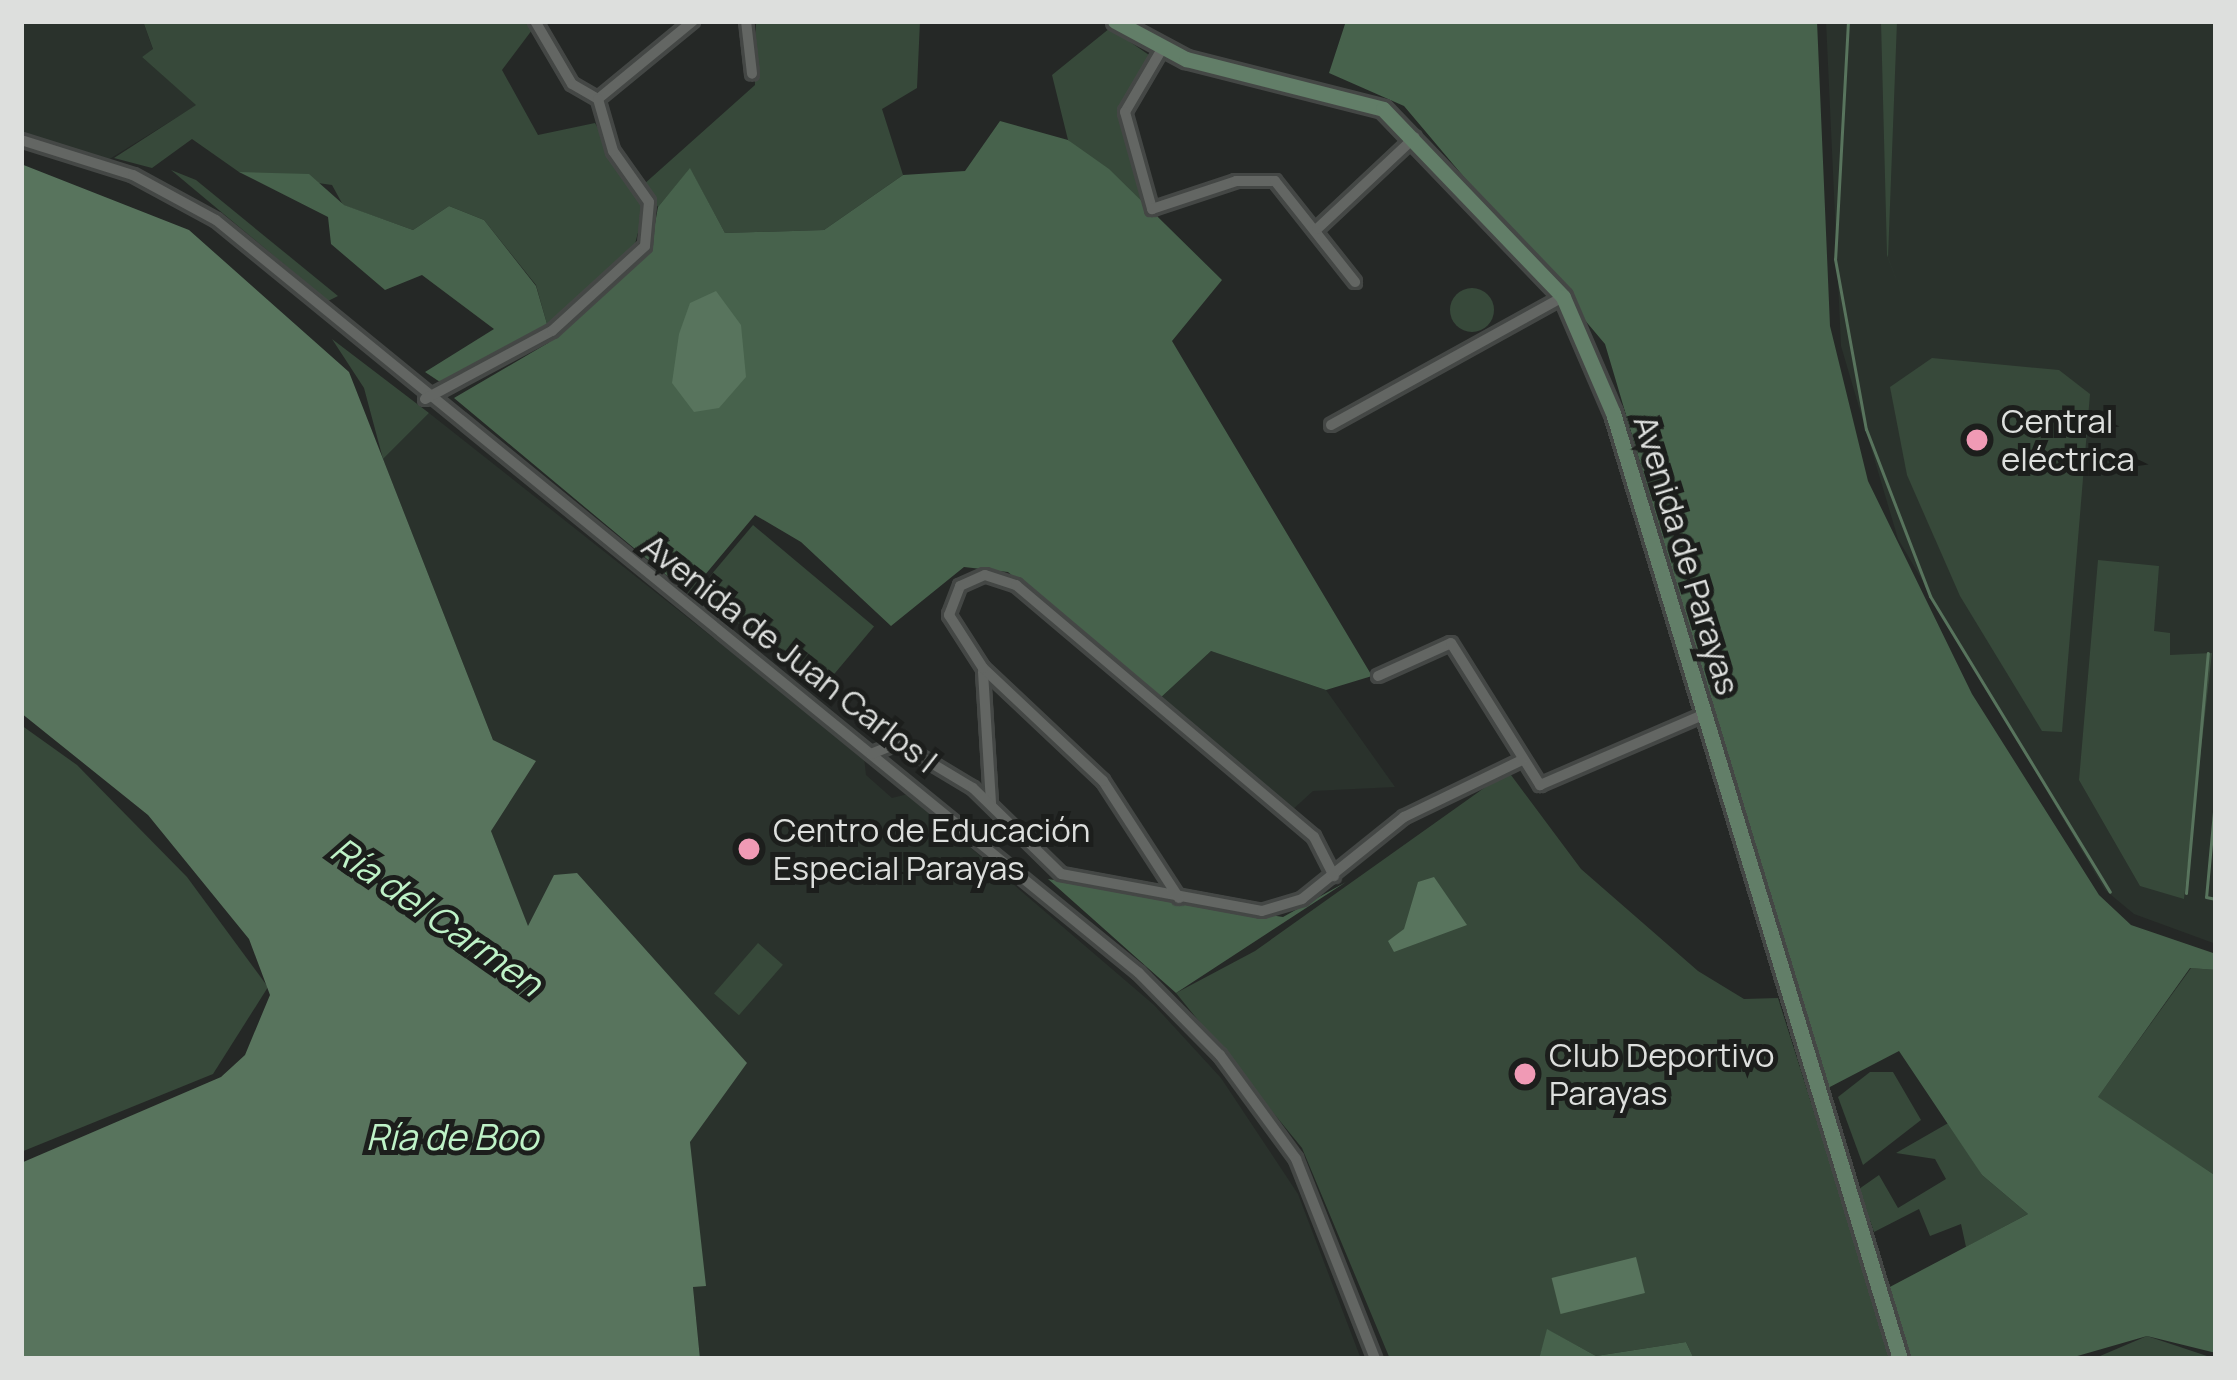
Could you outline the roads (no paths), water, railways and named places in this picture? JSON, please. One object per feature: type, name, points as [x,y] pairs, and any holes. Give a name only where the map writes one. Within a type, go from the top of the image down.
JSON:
[{"type":"street","points":[[425,399],[552,331],[644,246],[649,202],[622,170],[598,99],[572,84],[535,21]]},
{"type":"street","points":[[598,99],[693,21]]},
{"type":"street","points":[[746,21],[752,74]]},
{"type":"street","name":"Avenida de Parayas","points":[[1114,21],[1162,49],[1340,90],[1417,135],[1563,296],[1613,413],[1900,1359]]},
{"type":"street","points":[[1162,49],[1125,112],[1152,209],[1259,178],[1281,185],[1355,282]]},
{"type":"street","points":[[1317,229],[1417,135]]},
{"type":"street","name":"Avenida de Juan Carlos I","points":[[21,140],[195,207],[425,399],[1084,924],[1220,1055],[1296,1159],[1375,1359]]},
{"type":"street","points":[[1331,425],[1563,296]]},
{"type":"street","points":[[1179,898],[1103,781],[983,668],[948,610],[960,586],[985,575],[1016,585],[1314,837],[1334,876]]},
{"type":"street","points":[[1378,676],[1451,643],[1520,761],[1548,783],[1705,714]]},
{"type":"street","points":[[983,668],[991,804]]},
{"type":"street","points":[[871,754],[898,743],[991,804],[1061,874],[1262,910],[1334,876],[1404,817],[1520,761]]},
{"type":"water","name":"Ría de Boo","points":[[21,164],[189,230],[349,372],[493,740],[536,761],[491,831],[528,926],[554,875],[577,873],[747,1063],[690,1142],[706,1286],[693,1287],[700,1359],[21,1359],[21,1163],[221,1077],[245,1055],[270,995],[249,939],[148,815],[21,713]]},
{"type":"water","points":[[716,291],[741,325],[746,377],[719,408],[694,412],[672,383],[679,334],[690,303]]},
{"type":"water","points":[[1434,877],[1467,925],[1394,952],[1388,941],[1404,929],[1418,882]]},
{"type":"water","points":[[1636,1257],[1645,1293],[1561,1314],[1552,1278]]},
{"type":"waterway","points":[[1848,21],[1835,259],[1866,429],[1930,596],[2110,892]]},
{"type":"waterway","points":[[2186,893],[2208,653]]},
{"type":"waterway","points":[[2216,790],[2206,897],[2216,899]]},
{"type":"place","name":"Central eléctrica","points":[[1977,440]]},
{"type":"place","name":"Centro de Educación Especial Parayas","points":[[749,849]]},
{"type":"place","name":"Club Deportivo Parayas","points":[[1525,1074]]},
{"type":"water label","name":"Ría del Carmen","points":[[437,916]]}]
